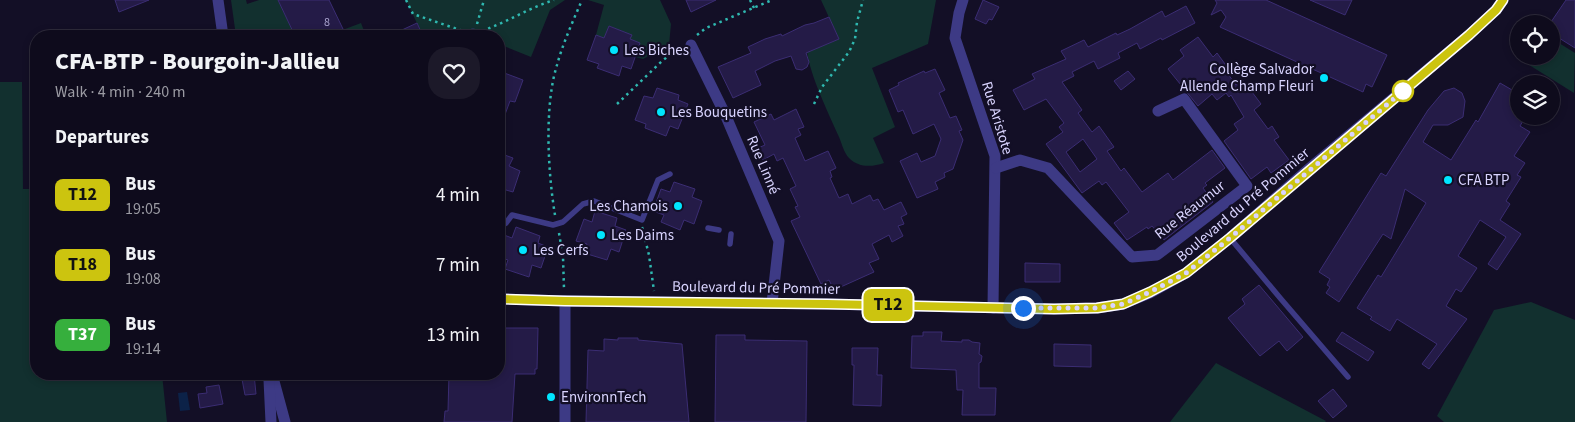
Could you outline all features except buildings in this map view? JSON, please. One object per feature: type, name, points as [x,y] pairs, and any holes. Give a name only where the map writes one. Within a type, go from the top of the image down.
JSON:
[{"type":"street","points":[[218,0],[221,30]]},
{"type":"street","name":"Rue Aristote","points":[[963,0],[955,38],[995,156],[993,308]]},
{"type":"street","name":"Boulevard du Pré Pommier","points":[[505,299],[993,308],[1097,308],[1123,304],[1186,273],[1230,238],[1469,35],[1496,10],[1503,0]]},
{"type":"street","name":"Rue Linné","points":[[690,42],[725,114],[779,241],[772,303]]},
{"type":"street","name":"Rue Réaumur","points":[[996,168],[1020,160],[1048,168],[1132,257],[1157,255],[1247,186],[1184,99],[1158,111]]},
{"type":"street","points":[[565,301],[565,422]]},
{"type":"street","points":[[270,380],[271,422]]},
{"type":"street","points":[[272,380],[284,422]]},
{"type":"lane","points":[[505,224],[512,215],[553,225],[557,224],[564,222],[583,204],[594,201],[642,220],[658,180],[670,174]]},
{"type":"lane","points":[[708,228],[719,230]]},
{"type":"lane","points":[[730,244],[731,234]]},
{"type":"lane","points":[[1230,238],[1280,300],[1348,376]]},
{"type":"path","points":[[406,0],[413,14],[458,30]]},
{"type":"path","points":[[475,30],[484,0]]},
{"type":"path","points":[[486,30],[498,26],[523,12],[554,0]]},
{"type":"path","points":[[565,301],[563,257],[549,172],[550,104],[556,66],[582,0]]},
{"type":"path","points":[[750,0],[754,8]]},
{"type":"path","points":[[617,104],[662,61],[690,42],[706,28],[772,0]]},
{"type":"path","points":[[814,104],[822,87],[849,52],[855,39],[857,22],[864,0]]},
{"type":"path","points":[[639,219],[649,255],[656,302]]},
{"type":"green space","points":[[231,0],[246,0],[247,4],[259,0],[278,0],[292,30],[235,30]]},
{"type":"green space","points":[[406,0],[565,0],[550,10],[531,57],[505,46],[505,30],[420,30]]},
{"type":"green space","points":[[588,0],[660,0],[671,24],[669,45],[643,59],[635,57],[630,39],[631,35],[609,26],[604,38],[596,35],[604,5]]},
{"type":"green space","points":[[821,0],[936,0],[928,44],[872,68],[895,127],[873,138],[884,163],[866,166],[857,164],[849,158],[844,151],[816,83],[807,51],[839,39]]},
{"type":"green space","points":[[361,23],[364,30],[343,30]]},
{"type":"green space","points":[[1560,44],[1575,53],[1574,93],[1560,84],[1560,75],[1545,75],[1529,65],[1560,65]]},
{"type":"green space","points":[[0,82],[22,82],[23,189],[30,189],[30,380],[163,380],[167,422],[0,422]]},
{"type":"green space","points":[[1531,302],[1575,320],[1575,422],[1444,422],[1437,416],[1494,310]]},
{"type":"green space","points":[[1216,363],[1326,421],[1170,422]]},
{"type":"water","points":[[187,392],[190,410],[180,411],[178,393]]},
{"type":"bus line","name":"T12","points":[[505,299],[1054,309],[1097,308],[1123,304],[1186,273],[1230,238],[1469,35],[1496,10],[1503,0]]},
{"type":"place","name":"Les Biches","points":[[614,50]]},
{"type":"place","name":"Collège Salvador Allende Champ Fleuri","points":[[1324,78]]},
{"type":"place","name":"Les Bouquetins","points":[[661,112]]},
{"type":"place","name":"CFA BTP","points":[[1448,180]]},
{"type":"place","name":"Les Chamois","points":[[678,206]]},
{"type":"place","name":"Les Daims","points":[[601,235]]},
{"type":"place","name":"Les Cerfs","points":[[523,250]]},
{"type":"place","name":"EnvironnTech","points":[[551,397]]},
{"type":"route","points":[[1023,308],[1097,308],[1123,304],[1186,273],[1403,91]]}]
